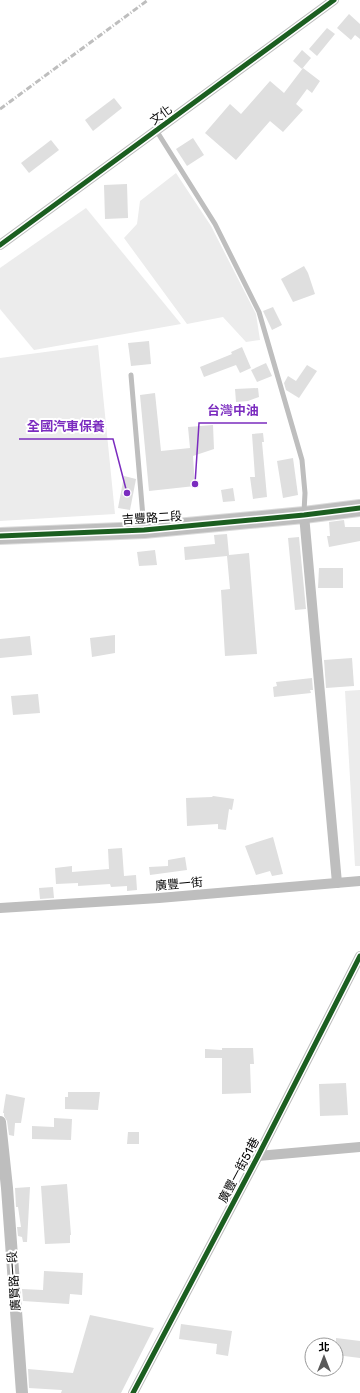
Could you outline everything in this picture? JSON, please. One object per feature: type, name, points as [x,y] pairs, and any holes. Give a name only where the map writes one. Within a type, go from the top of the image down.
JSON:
[{"type":"main road","name":"吉豐路二段","points":[[0,536],[144,530],[304,515],[360,508]]},
{"type":"street","name":"文化","points":[[0,245],[334,0]]},
{"type":"street","points":[[304,515],[337,883]]},
{"type":"street","name":"廣豐一街","points":[[0,908],[159,898],[360,881]]},
{"type":"street","name":"廣豐一街51巷","points":[[133,1393],[258,1156],[360,956]]},
{"type":"street","name":"廣賢路一段","points":[[0,1122],[4,1195],[22,1393]]},
{"type":"street","points":[[258,1156],[360,1147]]},
{"type":"lane","points":[[156,130],[215,224],[259,312],[302,460],[305,493],[304,515]]},
{"type":"lane","points":[[132,375],[144,530]]},
{"type":"shaded area","points":[[176,173],[211,226],[256,314],[260,340],[246,342],[223,317],[187,324],[124,238],[137,224],[140,201]]},
{"type":"shaded area","points":[[86,208],[181,324],[34,350],[0,309],[0,268]]},
{"type":"shaded area","points":[[98,345],[115,514],[0,521],[0,358]]},
{"type":"shaded area","points":[[360,690],[360,866],[355,866],[345,691]]},
{"type":"building","points":[[349,14],[360,24],[360,39],[355,35],[351,40],[337,28]]},
{"type":"building","points":[[327,28],[335,34],[317,56],[309,49]]},
{"type":"building","points":[[302,50],[311,58],[302,69],[293,61]]},
{"type":"building","points":[[303,68],[320,81],[312,93],[307,89],[296,104],[303,110],[283,132],[270,121],[236,160],[205,133],[230,104],[241,114],[270,81],[284,93]]},
{"type":"building","points":[[114,98],[122,108],[93,131],[85,120]]},
{"type":"building","points":[[193,138],[204,155],[187,166],[176,149]]},
{"type":"building","points":[[51,140],[59,150],[29,173],[21,163]]},
{"type":"building","points":[[127,184],[128,218],[105,219],[104,185]]},
{"type":"building","points":[[304,266],[315,294],[293,302],[281,279]]},
{"type":"building","points":[[273,307],[282,325],[272,330],[263,311]]},
{"type":"building","points":[[149,341],[151,364],[131,366],[128,343]]},
{"type":"building","points":[[242,347],[251,368],[240,373],[236,365],[204,377],[200,367],[232,354],[231,352]]},
{"type":"building","points":[[266,363],[272,376],[257,382],[251,370]]},
{"type":"building","points":[[307,365],[317,371],[299,398],[286,390],[284,383],[288,376],[296,381]]},
{"type":"building","points":[[258,388],[259,397],[248,401],[236,402],[235,389]]},
{"type":"building","points":[[155,393],[161,451],[190,448],[188,427],[213,425],[214,449],[193,456],[195,486],[149,491],[140,395]]},
{"type":"building","points":[[263,433],[264,442],[262,442],[267,497],[253,499],[250,477],[255,477],[252,434]]},
{"type":"building","points":[[293,458],[298,495],[283,498],[277,461]]},
{"type":"building","points":[[124,476],[136,479],[130,510],[118,508]]},
{"type":"building","points":[[233,488],[235,501],[223,502],[221,490]]},
{"type":"building","points":[[344,520],[345,527],[360,527],[360,541],[329,547],[327,536],[330,536],[329,522]]},
{"type":"building","points":[[227,534],[229,555],[249,553],[257,654],[225,656],[221,590],[230,589],[227,556],[185,560],[184,547],[215,544],[214,535]]},
{"type":"building","points":[[299,537],[306,609],[295,610],[288,538]]},
{"type":"building","points":[[155,550],[157,565],[139,566],[137,552]]},
{"type":"building","points":[[319,568],[343,568],[343,588],[318,588]]},
{"type":"building","points":[[115,635],[115,653],[92,657],[90,638]]},
{"type":"building","points":[[30,636],[32,655],[0,658],[0,639]]},
{"type":"building","points":[[352,658],[354,686],[326,688],[324,660]]},
{"type":"building","points":[[312,678],[313,690],[310,690],[311,693],[274,697],[273,687],[277,686],[276,682]]},
{"type":"building","points":[[38,694],[40,713],[13,715],[11,696]]},
{"type":"building","points":[[213,796],[234,799],[232,810],[229,809],[226,830],[218,829],[218,824],[187,826],[186,798]]},
{"type":"building","points":[[273,837],[283,874],[272,876],[270,871],[256,875],[245,846]]},
{"type":"building","points":[[122,848],[124,876],[136,875],[137,890],[127,891],[127,886],[111,887],[110,884],[78,886],[78,883],[56,884],[55,868],[72,866],[72,872],[109,869],[108,849]]},
{"type":"building","points":[[185,857],[187,870],[150,875],[149,867],[168,866],[168,860]]},
{"type":"building","points":[[53,887],[54,898],[40,899],[39,888]]},
{"type":"building","points":[[222,1048],[253,1048],[254,1064],[250,1064],[251,1093],[222,1094],[222,1058],[205,1058],[205,1049],[222,1050]]},
{"type":"building","points":[[346,1083],[348,1115],[320,1116],[319,1084]]},
{"type":"building","points":[[68,1092],[100,1092],[98,1110],[65,1109],[65,1097],[68,1097]]},
{"type":"building","points":[[6,1094],[25,1098],[21,1123],[15,1123],[14,1136],[9,1135],[7,1121],[3,1113]]},
{"type":"building","points":[[54,1118],[72,1119],[71,1140],[32,1139],[32,1126],[54,1127]]},
{"type":"building","points":[[128,1132],[139,1132],[139,1144],[127,1144]]},
{"type":"building","points":[[67,1184],[71,1235],[70,1243],[45,1244],[41,1186]]},
{"type":"building","points":[[30,1187],[27,1242],[23,1242],[22,1237],[18,1236],[17,1227],[21,1227],[18,1207],[16,1207],[15,1188]]},
{"type":"building","points":[[44,1271],[83,1273],[82,1295],[70,1294],[69,1304],[23,1301],[22,1289],[43,1290]]},
{"type":"building","points":[[90,1315],[154,1328],[121,1393],[61,1393],[62,1390],[29,1388],[28,1369],[73,1373]]},
{"type":"building","points":[[181,1324],[232,1331],[228,1356],[216,1354],[217,1344],[179,1339]]},
{"type":"building","points":[[344,1339],[360,1341],[360,1358],[344,1356]]},
{"type":"railway","points":[[0,109],[148,0]]},
{"type":"cycle path","points":[[0,245],[334,0]]},
{"type":"cycle path","points":[[0,536],[144,530],[304,515],[360,508]]},
{"type":"cycle path","points":[[133,1393],[258,1156],[360,956]]},
{"type":"place","name":"台灣中油","points":[[195,484]]},
{"type":"place","name":"全國汽車保養","points":[[127,493]]}]
